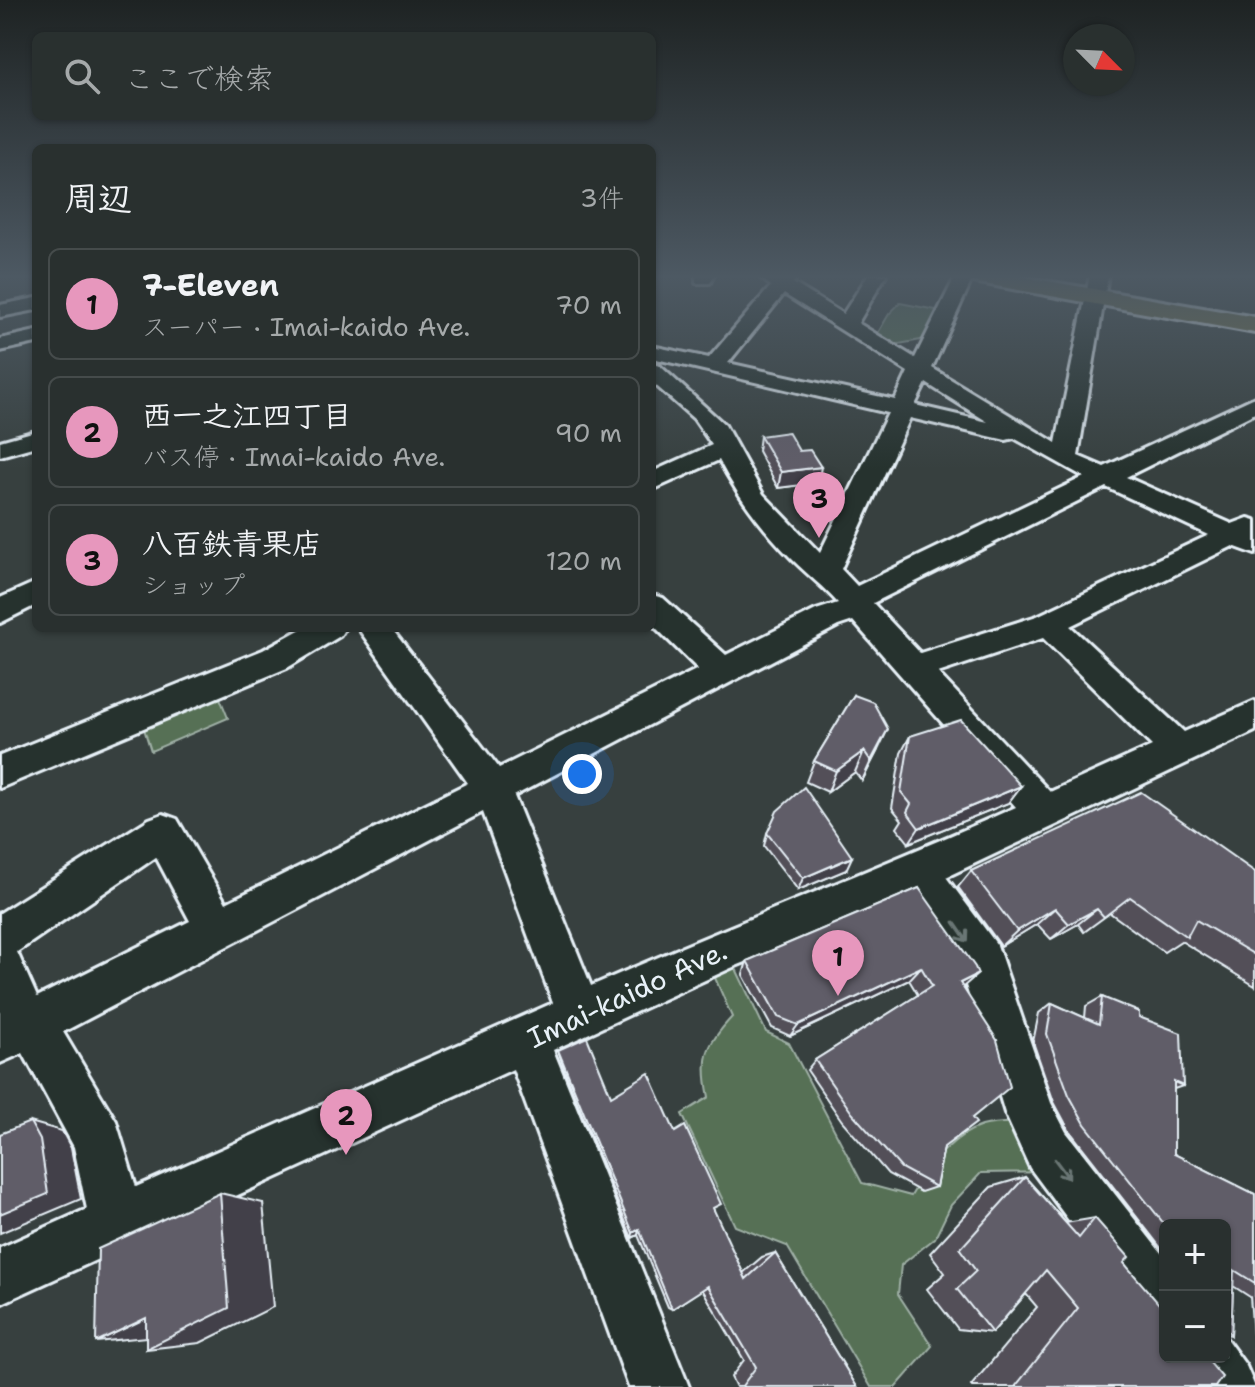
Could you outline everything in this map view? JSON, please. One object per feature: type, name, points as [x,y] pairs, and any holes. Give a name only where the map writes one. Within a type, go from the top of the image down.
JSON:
[{"type":"street","points":[[0,345],[24,340]]},
{"type":"street","points":[[715,365],[734,340]]},
{"type":"street","points":[[870,340],[1065,459],[1106,479],[1248,534]]},
{"type":"street","points":[[826,571],[934,340]]},
{"type":"street","points":[[1065,459],[1087,340]]},
{"type":"street","points":[[656,353],[1030,438]]},
{"type":"street","points":[[656,374],[702,414],[726,448],[752,498],[805,556],[826,571],[1043,811]]},
{"type":"street","points":[[16,1032],[492,787],[827,618],[852,610],[861,596],[1255,404]]},
{"type":"street","points":[[0,449],[32,439]]},
{"type":"street","points":[[656,480],[726,448]]},
{"type":"street","points":[[914,668],[1048,624],[1248,534]]},
{"type":"street","points":[[0,612],[32,594]]},
{"type":"street","points":[[656,610],[722,671]]},
{"type":"street","points":[[1048,624],[1178,749]]},
{"type":"street","points":[[0,772],[275,659],[322,632]]},
{"type":"street","points":[[377,632],[492,787],[580,1015]]},
{"type":"street","name":"Imai-kaido Ave.","points":[[0,1276],[811,913],[911,874],[1255,715]]},
{"type":"street","points":[[1113,779],[1152,806]]},
{"type":"street","points":[[0,938],[163,831],[217,929]]},
{"type":"street","points":[[911,874],[926,883],[981,961],[1030,1113],[1048,1150],[1159,1295]]},
{"type":"street","points":[[0,964],[21,1014],[16,1032]]},
{"type":"street","points":[[16,1032],[98,1139],[113,1201],[115,1224]]},
{"type":"street","points":[[526,1041],[659,1387]]},
{"type":"street","points":[[1208,1363],[1225,1387]]},
{"type":"green space","points":[[878,340],[922,340],[888,346]]},
{"type":"green space","points":[[216,688],[228,718],[151,751],[141,719]]},
{"type":"green space","points":[[730,956],[766,1032],[789,1043],[862,1183],[911,1196],[932,1164],[960,1137],[982,1126],[1004,1123],[1027,1122],[1053,1172],[981,1173],[951,1205],[935,1238],[901,1265],[898,1294],[932,1346],[896,1387],[871,1387],[787,1246],[735,1226],[682,1114],[709,1097],[705,1072],[707,1053],[732,1017],[709,964]]},
{"type":"building","points":[[788,432],[799,451],[810,450],[821,467],[781,472],[760,436]]},
{"type":"building","points":[[854,695],[873,702],[888,729],[871,761],[864,751],[836,771],[814,761]]},
{"type":"building","points":[[961,720],[1021,786],[919,828],[907,812],[911,804],[901,792],[910,736]]},
{"type":"building","points":[[804,787],[852,857],[803,878],[767,833],[777,811]]},
{"type":"building","points":[[1141,792],[1255,872],[1255,955],[1196,920],[1187,937],[1130,897],[1104,917],[1097,909],[1069,924],[1055,908],[1017,931],[971,871]]},
{"type":"building","points":[[919,888],[975,967],[978,974],[960,983],[997,1040],[1010,1087],[972,1118],[976,1123],[944,1147],[936,1187],[901,1168],[852,1113],[815,1060],[932,986],[921,967],[798,1025],[778,1017],[747,961]]},
{"type":"building","points":[[1102,997],[1139,1012],[1139,1017],[1181,1033],[1183,1086],[1174,1082],[1174,1154],[1255,1194],[1255,1283],[1234,1270],[1231,1335],[1231,1219],[1160,1219],[1085,1124],[1069,1095],[1047,1034],[1052,1003],[1099,1024]]},
{"type":"building","points":[[587,1037],[611,1096],[649,1073],[675,1132],[685,1126],[721,1204],[713,1208],[746,1279],[775,1253],[857,1387],[742,1387],[756,1367],[708,1286],[672,1309],[639,1229],[633,1233],[558,1050]]},
{"type":"building","points":[[30,1122],[40,1140],[48,1194],[0,1214],[0,1134]]},
{"type":"building","points":[[1025,1177],[1079,1238],[1095,1218],[1129,1257],[1124,1263],[1159,1304],[1159,1363],[1210,1363],[1222,1377],[1215,1387],[1015,1387],[1078,1308],[1046,1270],[992,1333],[957,1289],[976,1271],[960,1249]]},
{"type":"building","points":[[220,1193],[229,1308],[146,1349],[146,1318],[96,1342],[98,1249]]},
{"type":"place","name":"八百鉄青果店","points":[[819,538]]},
{"type":"place","name":"7-Eleven","points":[[838,996]]},
{"type":"place","name":"西一之江四丁目","points":[[346,1155]]}]
